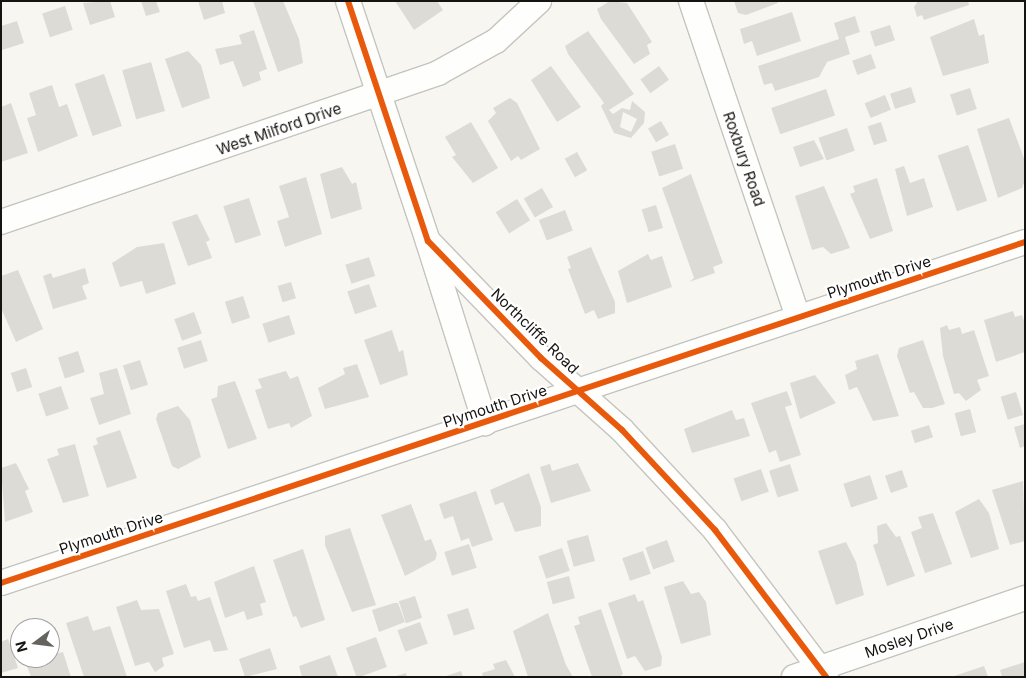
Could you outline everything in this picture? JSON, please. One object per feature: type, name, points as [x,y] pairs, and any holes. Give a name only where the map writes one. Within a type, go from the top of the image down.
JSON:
[{"type":"street","name":"Northcliffe Road","points":[[348,1],[428,241],[485,423]]},
{"type":"street","name":"West Milford Drive","points":[[1,222],[380,95],[438,73],[496,41],[539,1]]},
{"type":"street","name":"Roxbury Road","points":[[691,1],[798,317]]},
{"type":"street","name":"Northcliffe Road","points":[[428,241],[541,358],[579,391],[715,530],[824,672]]},
{"type":"street","name":"Plymouth Drive","points":[[1,583],[1025,242]]},
{"type":"street","name":"Mosley Drive","points":[[794,677],[824,672],[1025,598]]},
{"type":"building","points":[[110,1],[115,17],[90,25],[83,3]]},
{"type":"building","points":[[141,1],[156,1],[160,12],[146,16]]},
{"type":"building","points":[[198,1],[222,1],[225,13],[204,20]]},
{"type":"building","points":[[253,1],[283,1],[299,39],[303,63],[278,72]]},
{"type":"building","points":[[395,1],[437,1],[443,10],[414,30]]},
{"type":"building","points":[[610,1],[627,3],[652,42],[647,45],[650,54],[634,64],[601,19],[597,9]]},
{"type":"building","points":[[734,1],[777,1],[778,3],[746,15],[738,13]]},
{"type":"building","points":[[918,1],[968,1],[969,5],[924,20],[922,15],[917,17],[914,7]]},
{"type":"building","points":[[65,6],[73,30],[50,37],[42,13]]},
{"type":"building","points":[[792,12],[801,41],[757,56],[752,41],[744,44],[740,29]]},
{"type":"building","points":[[855,16],[860,32],[845,37],[850,54],[827,62],[819,77],[775,91],[772,83],[764,85],[758,66],[839,39],[834,23]]},
{"type":"building","points":[[974,19],[979,36],[984,34],[989,63],[943,76],[930,37]]},
{"type":"building","points":[[17,21],[24,43],[2,50],[1,26]]},
{"type":"building","points":[[890,25],[895,40],[875,47],[870,31]]},
{"type":"building","points":[[254,30],[267,69],[259,72],[261,80],[243,87],[233,61],[220,65],[215,49],[242,44],[239,35]]},
{"type":"building","points":[[588,31],[634,94],[609,110],[613,114],[622,108],[630,110],[632,101],[645,112],[644,123],[631,138],[614,133],[601,106],[604,103],[568,54],[565,46]],"holes":[[[623,112],[637,119],[631,132],[620,127]]]},
{"type":"building","points":[[188,51],[201,65],[210,98],[182,108],[165,59]]},
{"type":"building","points":[[871,54],[876,68],[857,75],[852,61]]},
{"type":"building","points":[[151,62],[165,111],[136,119],[122,70]]},
{"type":"building","points":[[551,66],[581,107],[557,122],[531,80]]},
{"type":"building","points":[[659,66],[669,80],[650,93],[640,80]]},
{"type":"building","points":[[104,74],[122,126],[93,136],[75,84]]},
{"type":"building","points":[[52,85],[59,107],[67,104],[78,136],[38,152],[27,118],[36,115],[29,93]]},
{"type":"building","points":[[911,87],[916,102],[895,109],[890,94]]},
{"type":"building","points":[[970,88],[977,109],[957,115],[950,94]]},
{"type":"building","points":[[826,89],[835,115],[780,134],[771,108]]},
{"type":"building","points":[[885,95],[891,110],[871,118],[865,103]]},
{"type":"building","points":[[510,98],[517,103],[540,149],[521,160],[518,156],[511,161],[488,121],[496,113],[493,108]]},
{"type":"building","points":[[11,103],[28,153],[1,162],[1,107]]},
{"type":"building","points":[[1009,118],[1025,161],[1025,180],[1022,188],[998,198],[977,129]]},
{"type":"building","points":[[661,121],[669,135],[656,142],[648,128]]},
{"type":"building","points":[[471,122],[498,168],[473,183],[452,157],[456,155],[445,137]]},
{"type":"building","points":[[881,122],[887,141],[874,145],[868,126]]},
{"type":"building","points":[[847,128],[855,151],[826,160],[819,138]]},
{"type":"building","points":[[814,140],[824,159],[800,167],[793,147]]},
{"type":"building","points":[[675,144],[683,169],[659,176],[651,152]]},
{"type":"building","points":[[968,145],[987,201],[957,211],[938,155]]},
{"type":"building","points":[[577,152],[587,170],[575,177],[565,159]]},
{"type":"building","points":[[904,166],[910,183],[924,178],[933,207],[907,216],[895,169]]},
{"type":"building","points":[[342,167],[352,184],[356,182],[362,209],[331,219],[320,174]]},
{"type":"building","points":[[691,174],[723,263],[713,267],[715,273],[689,282],[694,278],[662,188]]},
{"type":"building","points":[[306,177],[322,234],[285,247],[277,221],[289,217],[279,186]]},
{"type":"building","points":[[877,178],[893,231],[870,239],[850,194],[855,192],[853,186]]},
{"type":"building","points":[[824,186],[850,248],[831,254],[823,247],[812,250],[795,196]]},
{"type":"building","points":[[542,188],[553,207],[535,218],[524,198]]},
{"type":"building","points":[[249,198],[261,235],[235,243],[223,206]]},
{"type":"building","points":[[517,199],[530,220],[509,233],[496,212]]},
{"type":"building","points":[[656,205],[663,228],[649,232],[642,209]]},
{"type":"building","points":[[565,210],[573,231],[547,241],[539,220]]},
{"type":"building","points":[[197,214],[210,240],[206,242],[212,258],[188,266],[172,222]]},
{"type":"building","points":[[164,243],[176,284],[146,294],[142,281],[120,287],[112,263],[137,247]]},
{"type":"building","points":[[591,247],[615,302],[615,313],[598,319],[594,310],[585,314],[568,269],[571,268],[567,257]]},
{"type":"building","points":[[648,254],[651,260],[662,256],[672,287],[627,303],[618,271]]},
{"type":"building","points":[[369,257],[375,276],[351,284],[345,265]]},
{"type":"building","points":[[85,268],[89,283],[82,286],[87,299],[53,309],[43,276],[51,273],[53,278]]},
{"type":"building","points":[[18,270],[43,329],[16,342],[1,308],[1,276]]},
{"type":"building","points":[[291,282],[296,298],[283,302],[278,286]]},
{"type":"building","points":[[369,284],[377,307],[355,314],[347,291]]},
{"type":"building","points":[[243,296],[250,318],[232,324],[225,302]]},
{"type":"building","points":[[1013,311],[1015,317],[1022,315],[1025,323],[1025,352],[996,362],[984,320]]},
{"type":"building","points":[[194,312],[202,334],[182,341],[174,319]]},
{"type":"building","points":[[289,315],[295,334],[269,343],[262,324]]},
{"type":"building","points":[[947,325],[949,330],[960,327],[962,334],[974,330],[989,376],[977,380],[981,390],[966,401],[959,393],[954,394],[943,356],[940,328]]},
{"type":"building","points":[[392,330],[399,352],[403,350],[408,375],[380,385],[364,340]]},
{"type":"building","points":[[201,340],[208,361],[184,369],[177,348]]},
{"type":"building","points":[[923,340],[945,404],[932,408],[923,408],[914,392],[910,393],[897,356],[899,348]]},
{"type":"building","points":[[78,351],[85,372],[65,378],[58,357]]},
{"type":"building","points":[[878,354],[899,416],[873,421],[857,387],[849,390],[845,375],[857,369],[855,361]]},
{"type":"building","points":[[140,360],[148,385],[131,390],[123,366]]},
{"type":"building","points":[[357,364],[369,397],[325,409],[318,388],[345,374],[343,368]]},
{"type":"building","points":[[26,368],[32,387],[17,392],[11,373]]},
{"type":"building","points":[[117,368],[131,414],[99,425],[90,398],[104,394],[99,373]]},
{"type":"building","points":[[286,371],[290,379],[298,376],[312,416],[291,428],[289,423],[268,429],[255,390],[262,388],[258,379]]},
{"type":"building","points":[[815,375],[836,403],[800,419],[790,383]]},
{"type":"building","points":[[235,381],[257,439],[228,449],[211,399],[217,397],[218,386]]},
{"type":"building","points":[[61,386],[69,409],[46,417],[38,394]]},
{"type":"building","points":[[787,391],[792,405],[785,407],[801,455],[780,462],[776,450],[769,453],[751,403]]},
{"type":"building","points":[[1016,392],[1023,415],[1008,420],[1001,397]]},
{"type":"building","points":[[178,406],[190,420],[201,457],[178,469],[172,466],[156,419],[158,413]]},
{"type":"building","points":[[970,409],[976,432],[961,436],[955,413]]},
{"type":"building","points":[[732,410],[736,420],[744,418],[750,436],[692,453],[684,429]]},
{"type":"building","points":[[1025,424],[1025,446],[1020,448],[1014,427]]},
{"type":"building","points":[[929,425],[933,437],[915,443],[911,431]]},
{"type":"building","points":[[120,430],[137,478],[107,488],[93,446],[98,444],[96,438]]},
{"type":"building","points":[[75,444],[89,496],[63,503],[47,459],[59,455],[57,449]]},
{"type":"building","points":[[16,463],[29,489],[25,491],[33,512],[5,522],[1,468]]},
{"type":"building","points":[[578,463],[591,491],[551,503],[540,467],[550,464],[552,471]]},
{"type":"building","points":[[790,464],[799,491],[778,497],[769,471]]},
{"type":"building","points":[[761,469],[769,492],[741,501],[734,478]]},
{"type":"building","points":[[902,470],[908,487],[891,493],[885,476]]},
{"type":"building","points":[[529,473],[541,507],[541,526],[515,532],[503,502],[495,505],[490,490]]},
{"type":"building","points":[[870,475],[878,499],[851,507],[843,484]]},
{"type":"building","points":[[1023,481],[1025,541],[1010,545],[992,490]]},
{"type":"building","points":[[476,491],[493,540],[472,547],[469,538],[461,541],[453,516],[444,519],[439,504]]},
{"type":"building","points":[[979,499],[989,513],[999,549],[971,558],[955,512]]},
{"type":"building","points":[[411,504],[425,541],[431,539],[437,554],[435,560],[405,576],[381,515]]},
{"type":"building","points":[[933,513],[952,564],[925,573],[911,532],[922,528],[918,517]]},
{"type":"building","points":[[886,523],[896,537],[900,536],[915,576],[887,586],[873,545],[878,543],[877,526]]},
{"type":"building","points":[[350,528],[376,605],[352,612],[325,545],[325,536]]},
{"type":"building","points":[[588,535],[595,561],[574,567],[567,541]]},
{"type":"building","points":[[667,540],[675,562],[653,569],[645,548]]},
{"type":"building","points":[[846,542],[856,562],[864,595],[836,605],[818,551]]},
{"type":"building","points":[[469,544],[477,568],[452,576],[444,552]]},
{"type":"building","points":[[562,548],[570,571],[546,579],[538,556]]},
{"type":"building","points":[[303,549],[325,620],[301,628],[296,616],[293,617],[273,560]]},
{"type":"building","points":[[643,551],[651,574],[630,581],[622,558]]},
{"type":"building","points":[[254,566],[266,602],[260,604],[263,615],[247,620],[244,611],[225,618],[214,582]]},
{"type":"building","points":[[569,576],[575,598],[553,604],[547,582]]},
{"type":"building","points":[[683,581],[691,594],[699,592],[706,602],[711,635],[681,644],[664,587]]},
{"type":"building","points":[[186,584],[191,597],[196,596],[198,601],[210,597],[228,650],[214,652],[210,640],[184,648],[166,591]]},
{"type":"building","points":[[635,594],[638,602],[643,600],[662,657],[661,666],[645,671],[635,656],[627,659],[608,603]]},
{"type":"building","points":[[415,596],[422,618],[406,623],[399,601]]},
{"type":"building","points":[[137,600],[141,610],[159,609],[174,654],[162,658],[164,666],[155,672],[149,662],[135,666],[116,607]]},
{"type":"building","points":[[398,603],[405,622],[379,632],[372,610]]},
{"type":"building","points":[[468,608],[475,629],[454,636],[447,615]]},
{"type":"building","points":[[601,609],[623,674],[619,677],[592,677],[574,626],[580,624],[578,617]]},
{"type":"building","points":[[548,613],[566,665],[573,677],[528,677],[513,631]]},
{"type":"building","points":[[88,616],[93,631],[110,626],[127,677],[84,677],[66,623]]},
{"type":"building","points":[[420,622],[428,644],[405,652],[397,630]]},
{"type":"building","points":[[376,637],[387,667],[357,677],[346,648]]},
{"type":"building","points":[[8,639],[10,645],[10,668],[18,668],[1,673],[1,642]]},
{"type":"building","points":[[270,648],[277,669],[245,677],[239,659]]},
{"type":"building","points":[[63,652],[71,677],[31,677],[28,668],[60,668],[60,653]]},
{"type":"building","points":[[330,655],[338,677],[302,677],[299,666]]},
{"type":"building","points":[[506,660],[515,677],[483,677],[482,673],[495,669],[493,664]]},
{"type":"building","points":[[1025,662],[1025,677],[1002,677],[1000,670]]},
{"type":"building","points":[[984,666],[988,677],[954,677],[954,676]]},
{"type":"building","points":[[461,671],[463,677],[446,677],[446,676]]},
{"type":"building","points":[[406,673],[407,677],[396,677],[396,676]]},
{"type":"cycle path","points":[[348,1],[428,241],[541,358],[622,430],[715,530],[826,677]]},
{"type":"cycle path","points":[[1,583],[1025,242]]}]
